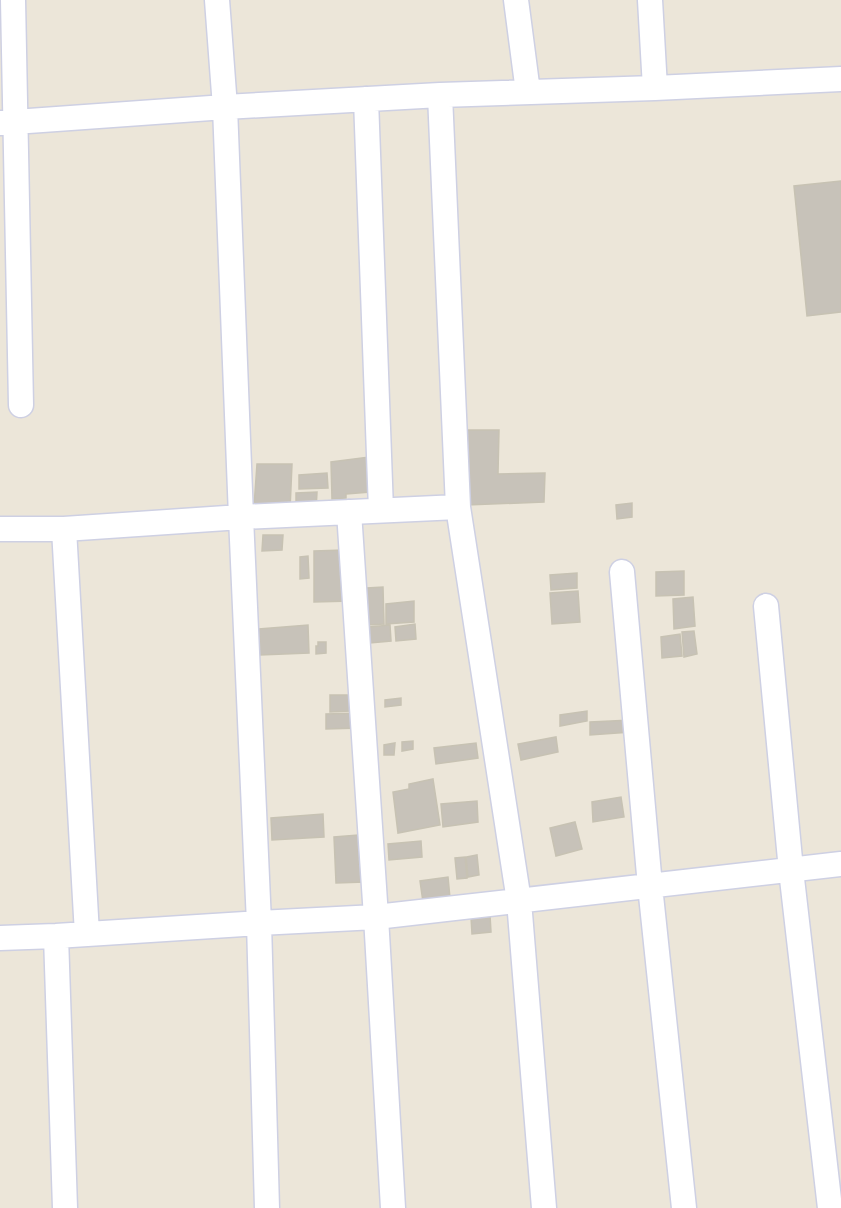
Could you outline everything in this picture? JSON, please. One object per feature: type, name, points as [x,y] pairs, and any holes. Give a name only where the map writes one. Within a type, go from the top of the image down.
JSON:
[{"type":"street","points":[[13,0],[8,123],[21,405]]},
{"type":"street","points":[[217,0],[225,107],[259,923],[267,1208]]},
{"type":"street","points":[[516,0],[528,92]]},
{"type":"street","points":[[650,0],[655,88]]},
{"type":"street","points":[[8,123],[225,107],[441,95],[841,79]]},
{"type":"street","points":[[441,95],[459,507],[519,901],[544,1208]]},
{"type":"street","points":[[366,99],[381,510]]},
{"type":"street","points":[[0,529],[64,529],[459,507]]},
{"type":"street","points":[[349,512],[393,1208]]},
{"type":"street","points":[[64,529],[87,934]]},
{"type":"street","points":[[622,572],[650,886],[684,1208]]},
{"type":"street","points":[[766,606],[791,870],[830,1208]]},
{"type":"street","points":[[0,938],[376,917],[841,864]]},
{"type":"street","points":[[56,936],[65,1208]]},
{"type":"building","points":[[841,181],[841,312],[807,316],[794,186]]},
{"type":"building","points":[[466,430],[499,430],[498,474],[545,473],[544,502],[467,505]]},
{"type":"building","points":[[369,457],[370,492],[346,494],[346,498],[332,499],[331,462]]},
{"type":"building","points":[[257,464],[292,464],[290,510],[254,507]]},
{"type":"building","points":[[327,473],[328,488],[299,489],[299,475]]},
{"type":"building","points":[[317,492],[316,511],[296,512],[296,493]]},
{"type":"building","points":[[632,503],[632,517],[617,519],[616,505]]},
{"type":"building","points":[[263,535],[283,535],[282,550],[262,551]]},
{"type":"building","points":[[344,550],[351,601],[314,602],[314,551]]},
{"type":"building","points":[[308,556],[309,578],[300,579],[300,557]]},
{"type":"building","points":[[684,571],[684,595],[656,596],[656,572]]},
{"type":"building","points":[[577,573],[577,588],[551,590],[550,575]]},
{"type":"building","points":[[383,587],[384,624],[368,625],[367,588]]},
{"type":"building","points":[[578,591],[580,622],[552,624],[550,593]]},
{"type":"building","points":[[693,597],[695,626],[674,629],[673,599]]},
{"type":"building","points":[[414,601],[414,622],[386,624],[386,604]]},
{"type":"building","points":[[415,624],[416,639],[396,641],[395,627]]},
{"type":"building","points":[[308,625],[309,653],[260,655],[259,629]]},
{"type":"building","points":[[390,625],[391,641],[370,643],[369,627]]},
{"type":"building","points":[[694,631],[697,654],[684,657],[682,632]]},
{"type":"building","points":[[680,634],[682,656],[662,658],[661,637]]},
{"type":"building","points":[[318,642],[326,642],[326,653],[316,654]]},
{"type":"building","points":[[330,695],[351,695],[350,711],[330,712]]},
{"type":"building","points":[[401,698],[401,705],[385,707],[385,700]]},
{"type":"building","points":[[587,711],[587,721],[560,726],[560,715]]},
{"type":"building","points":[[360,713],[360,728],[326,729],[326,714]]},
{"type":"building","points":[[631,720],[631,732],[590,735],[590,722]]},
{"type":"building","points":[[556,737],[558,752],[521,760],[518,744]]},
{"type":"building","points":[[413,741],[413,749],[402,751],[402,742]]},
{"type":"building","points":[[395,743],[394,755],[384,755],[384,745]]},
{"type":"building","points":[[476,743],[478,758],[436,764],[434,748]]},
{"type":"building","points":[[433,779],[440,825],[398,833],[393,792],[409,789],[409,784]]},
{"type":"building","points":[[621,797],[624,817],[593,822],[592,802]]},
{"type":"building","points":[[477,801],[478,822],[443,827],[441,804]]},
{"type":"building","points":[[323,814],[324,837],[272,840],[271,818]]},
{"type":"building","points":[[575,822],[582,849],[556,856],[550,828]]},
{"type":"building","points":[[358,835],[359,864],[365,863],[365,882],[336,883],[334,837]]},
{"type":"building","points":[[421,841],[422,857],[389,860],[388,844]]},
{"type":"building","points":[[477,855],[479,875],[468,877],[466,857]]},
{"type":"building","points":[[465,857],[467,878],[457,879],[455,858]]},
{"type":"building","points":[[448,877],[450,898],[423,902],[420,881]]},
{"type":"building","points":[[490,915],[491,932],[472,934],[471,917]]}]
